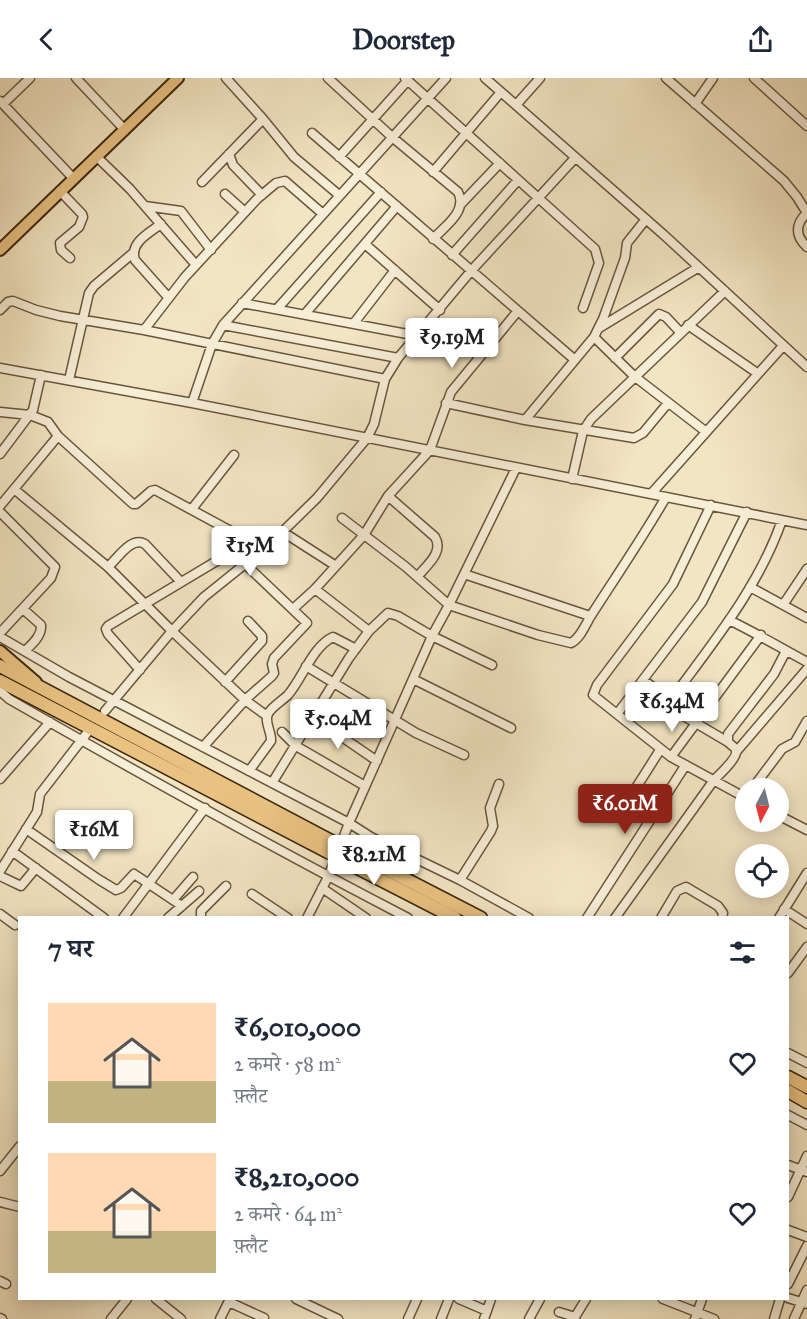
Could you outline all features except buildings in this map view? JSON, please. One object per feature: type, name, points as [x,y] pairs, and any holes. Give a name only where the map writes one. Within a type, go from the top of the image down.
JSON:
[{"type":"highway","points":[[0,666],[328,846]]},
{"type":"highway","points":[[0,681],[350,857],[477,916]]},
{"type":"highway","points":[[350,857],[452,916]]},
{"type":"highway","points":[[789,1078],[807,1087]]},
{"type":"highway","points":[[789,1092],[807,1102]]},
{"type":"main road","points":[[0,250],[178,78]]},
{"type":"main road","points":[[0,651],[47,692]]},
{"type":"main road","points":[[0,685],[18,690]]},
{"type":"street","points":[[30,78],[1,102],[74,179]]},
{"type":"street","points":[[226,78],[294,157],[339,195]]},
{"type":"street","points":[[328,78],[392,137],[458,192],[461,204]]},
{"type":"street","points":[[192,403],[212,344],[223,325],[446,78]]},
{"type":"street","points":[[484,78],[646,219],[807,367]]},
{"type":"street","points":[[516,105],[539,78]]},
{"type":"street","points":[[666,78],[784,182],[797,197],[807,213],[800,220],[797,228],[802,242],[807,247]]},
{"type":"street","points":[[695,104],[713,78]]},
{"type":"street","points":[[754,78],[807,126]]},
{"type":"street","points":[[339,157],[406,79],[590,245],[598,256],[597,272],[583,308]]},
{"type":"street","points":[[82,80],[124,129]]},
{"type":"street","points":[[433,172],[501,92]]},
{"type":"street","points":[[202,182],[263,119]]},
{"type":"street","points":[[312,133],[575,360]]},
{"type":"street","points":[[228,154],[233,165],[262,195]]},
{"type":"street","points":[[96,156],[130,189],[196,265]]},
{"type":"street","points":[[105,711],[172,631],[204,597],[264,549],[317,498],[367,438],[374,424],[385,379],[398,358],[471,271],[575,158]]},
{"type":"street","points":[[433,239],[456,215],[461,204],[500,163]]},
{"type":"street","points":[[452,255],[518,180]]},
{"type":"street","points":[[144,330],[168,297],[196,265],[245,212],[276,183],[285,181],[323,214]]},
{"type":"street","points":[[60,192],[84,218],[79,227],[60,243],[61,250],[70,258]]},
{"type":"street","points":[[277,309],[381,192]]},
{"type":"street","points":[[225,194],[245,212]]},
{"type":"street","points":[[145,206],[181,211],[211,250]]},
{"type":"street","points":[[305,314],[397,206]]},
{"type":"street","points":[[525,420],[594,337],[625,258],[627,243],[646,219]]},
{"type":"street","points":[[161,224],[138,242],[133,253],[135,260],[168,297]]},
{"type":"street","points":[[365,244],[440,310]]},
{"type":"street","points":[[69,380],[87,297],[92,289],[133,253]]},
{"type":"street","points":[[599,328],[699,267]]},
{"type":"street","points":[[354,323],[395,270]]},
{"type":"street","points":[[572,478],[582,431],[591,419],[725,291]]},
{"type":"street","points":[[0,309],[13,301],[47,313],[144,330],[385,379]]},
{"type":"street","points":[[242,303],[418,336]]},
{"type":"street","points":[[293,609],[315,590],[364,535],[388,496],[430,450],[446,403],[458,383],[518,312]]},
{"type":"street","points":[[615,357],[659,314],[666,316],[680,332]]},
{"type":"street","points":[[223,325],[398,358]]},
{"type":"street","points":[[688,325],[757,374]]},
{"type":"street","points":[[594,337],[634,376],[705,431]]},
{"type":"street","points":[[651,494],[783,345]]},
{"type":"street","points":[[0,368],[192,403],[782,520],[806,521]]},
{"type":"street","points":[[0,454],[30,415],[41,375]]},
{"type":"street","points":[[446,403],[582,431],[634,438],[643,433],[668,403]]},
{"type":"street","points":[[0,412],[30,415],[48,422],[58,436],[133,504],[155,490],[264,549]]},
{"type":"street","points":[[0,506],[58,436]]},
{"type":"street","points":[[192,509],[234,455]]},
{"type":"street","points":[[308,916],[328,876],[365,786],[432,636],[516,468]]},
{"type":"street","points":[[14,489],[108,567],[225,682],[267,716]]},
{"type":"street","points":[[388,496],[435,537],[438,543],[434,558],[418,576]]},
{"type":"street","points":[[342,518],[418,576],[449,604],[568,643],[577,640],[590,616],[647,531],[666,497]]},
{"type":"street","points":[[711,505],[673,584],[593,692],[595,698],[660,750],[735,792]]},
{"type":"street","points":[[0,512],[55,567],[51,578],[0,635],[114,701],[525,916]]},
{"type":"street","points":[[617,714],[702,602],[747,512]]},
{"type":"street","points":[[670,701],[750,587],[768,556],[782,520]]},
{"type":"street","points":[[283,532],[336,566]]},
{"type":"street","points":[[108,567],[133,542],[140,541],[181,582]]},
{"type":"street","points":[[140,670],[106,629],[145,603],[250,541]]},
{"type":"street","points":[[203,747],[245,699],[272,676],[274,658],[306,625],[306,620],[245,564]]},
{"type":"street","points":[[783,605],[807,569]]},
{"type":"street","points":[[464,574],[590,616]]},
{"type":"street","points":[[750,587],[807,618]]},
{"type":"street","points":[[315,590],[369,631]]},
{"type":"street","points":[[23,609],[42,628],[25,651]]},
{"type":"street","points":[[272,783],[356,649],[369,631],[388,613],[394,614],[492,666]]},
{"type":"street","points":[[729,620],[761,635],[807,662]]},
{"type":"street","points":[[225,682],[262,639],[248,621]]},
{"type":"street","points":[[670,757],[761,635]]},
{"type":"street","points":[[249,771],[271,741],[268,712],[289,694],[306,666],[330,638],[337,638],[356,649]]},
{"type":"street","points":[[728,742],[728,734],[774,674],[786,651]]},
{"type":"street","points":[[306,666],[394,721],[464,755]]},
{"type":"street","points":[[616,916],[714,780],[807,669]]},
{"type":"street","points":[[413,679],[511,728]]},
{"type":"street","points":[[642,680],[670,701],[672,709],[728,742],[736,752]]},
{"type":"street","points":[[0,691],[9,699],[50,722],[84,736],[205,808],[404,916]]},
{"type":"street","points":[[314,717],[377,760]]},
{"type":"street","points":[[760,778],[782,749],[795,742],[807,721]]},
{"type":"street","points":[[0,779],[50,722]]},
{"type":"street","points":[[282,732],[296,746],[365,786]]},
{"type":"street","points":[[0,870],[37,812],[40,794],[84,736]]},
{"type":"street","points":[[627,802],[660,750]]},
{"type":"street","points":[[588,916],[685,766]]},
{"type":"street","points":[[460,880],[491,831],[493,826],[490,808],[499,784]]},
{"type":"street","points":[[124,916],[205,808]]},
{"type":"street","points":[[789,821],[807,830]]},
{"type":"street","points":[[26,830],[116,890],[121,888],[134,874],[182,906]]},
{"type":"street","points":[[12,851],[101,916]]},
{"type":"street","points":[[0,876],[21,886],[36,868]]},
{"type":"street","points":[[779,916],[807,873]]},
{"type":"street","points":[[174,900],[193,877]]},
{"type":"street","points":[[201,916],[201,911],[226,886]]},
{"type":"street","points":[[662,916],[677,891],[686,887],[718,906],[722,916]]},
{"type":"street","points":[[322,888],[363,916]]},
{"type":"street","points":[[170,916],[199,891]]},
{"type":"street","points":[[252,894],[285,916]]},
{"type":"street","points":[[784,909],[807,924]]},
{"type":"street","points":[[0,914],[15,925]]},
{"type":"street","points":[[789,972],[807,947]]},
{"type":"street","points":[[789,1054],[807,1063]]},
{"type":"street","points":[[789,1116],[807,1125]]},
{"type":"street","points":[[2,1165],[18,1148]]},
{"type":"street","points":[[789,1195],[803,1171],[807,1156]]},
{"type":"street","points":[[789,1165],[803,1171]]},
{"type":"street","points":[[0,1202],[18,1206]]},
{"type":"street","points":[[789,1230],[807,1237]]},
{"type":"street","points":[[789,1282],[806,1249]]},
{"type":"street","points":[[794,1319],[804,1303],[807,1290]]},
{"type":"street","points":[[789,1298],[804,1303]]},
{"type":"street","points":[[111,1319],[126,1300]]},
{"type":"street","points":[[157,1300],[181,1319]]},
{"type":"street","points":[[220,1319],[229,1300],[264,1318]]},
{"type":"street","points":[[298,1300],[338,1319]]},
{"type":"street","points":[[408,1319],[417,1300]]},
{"type":"street","points":[[441,1319],[449,1300]]},
{"type":"street","points":[[461,1300],[486,1315],[491,1300]]},
{"type":"street","points":[[530,1319],[540,1300]]},
{"type":"street","points":[[559,1312],[575,1317],[585,1300]]},
{"type":"street","points":[[665,1300],[696,1316],[714,1319]]},
{"type":"street","points":[[696,1316],[702,1300]]},
{"type":"street","points":[[774,1319],[780,1300]]}]
